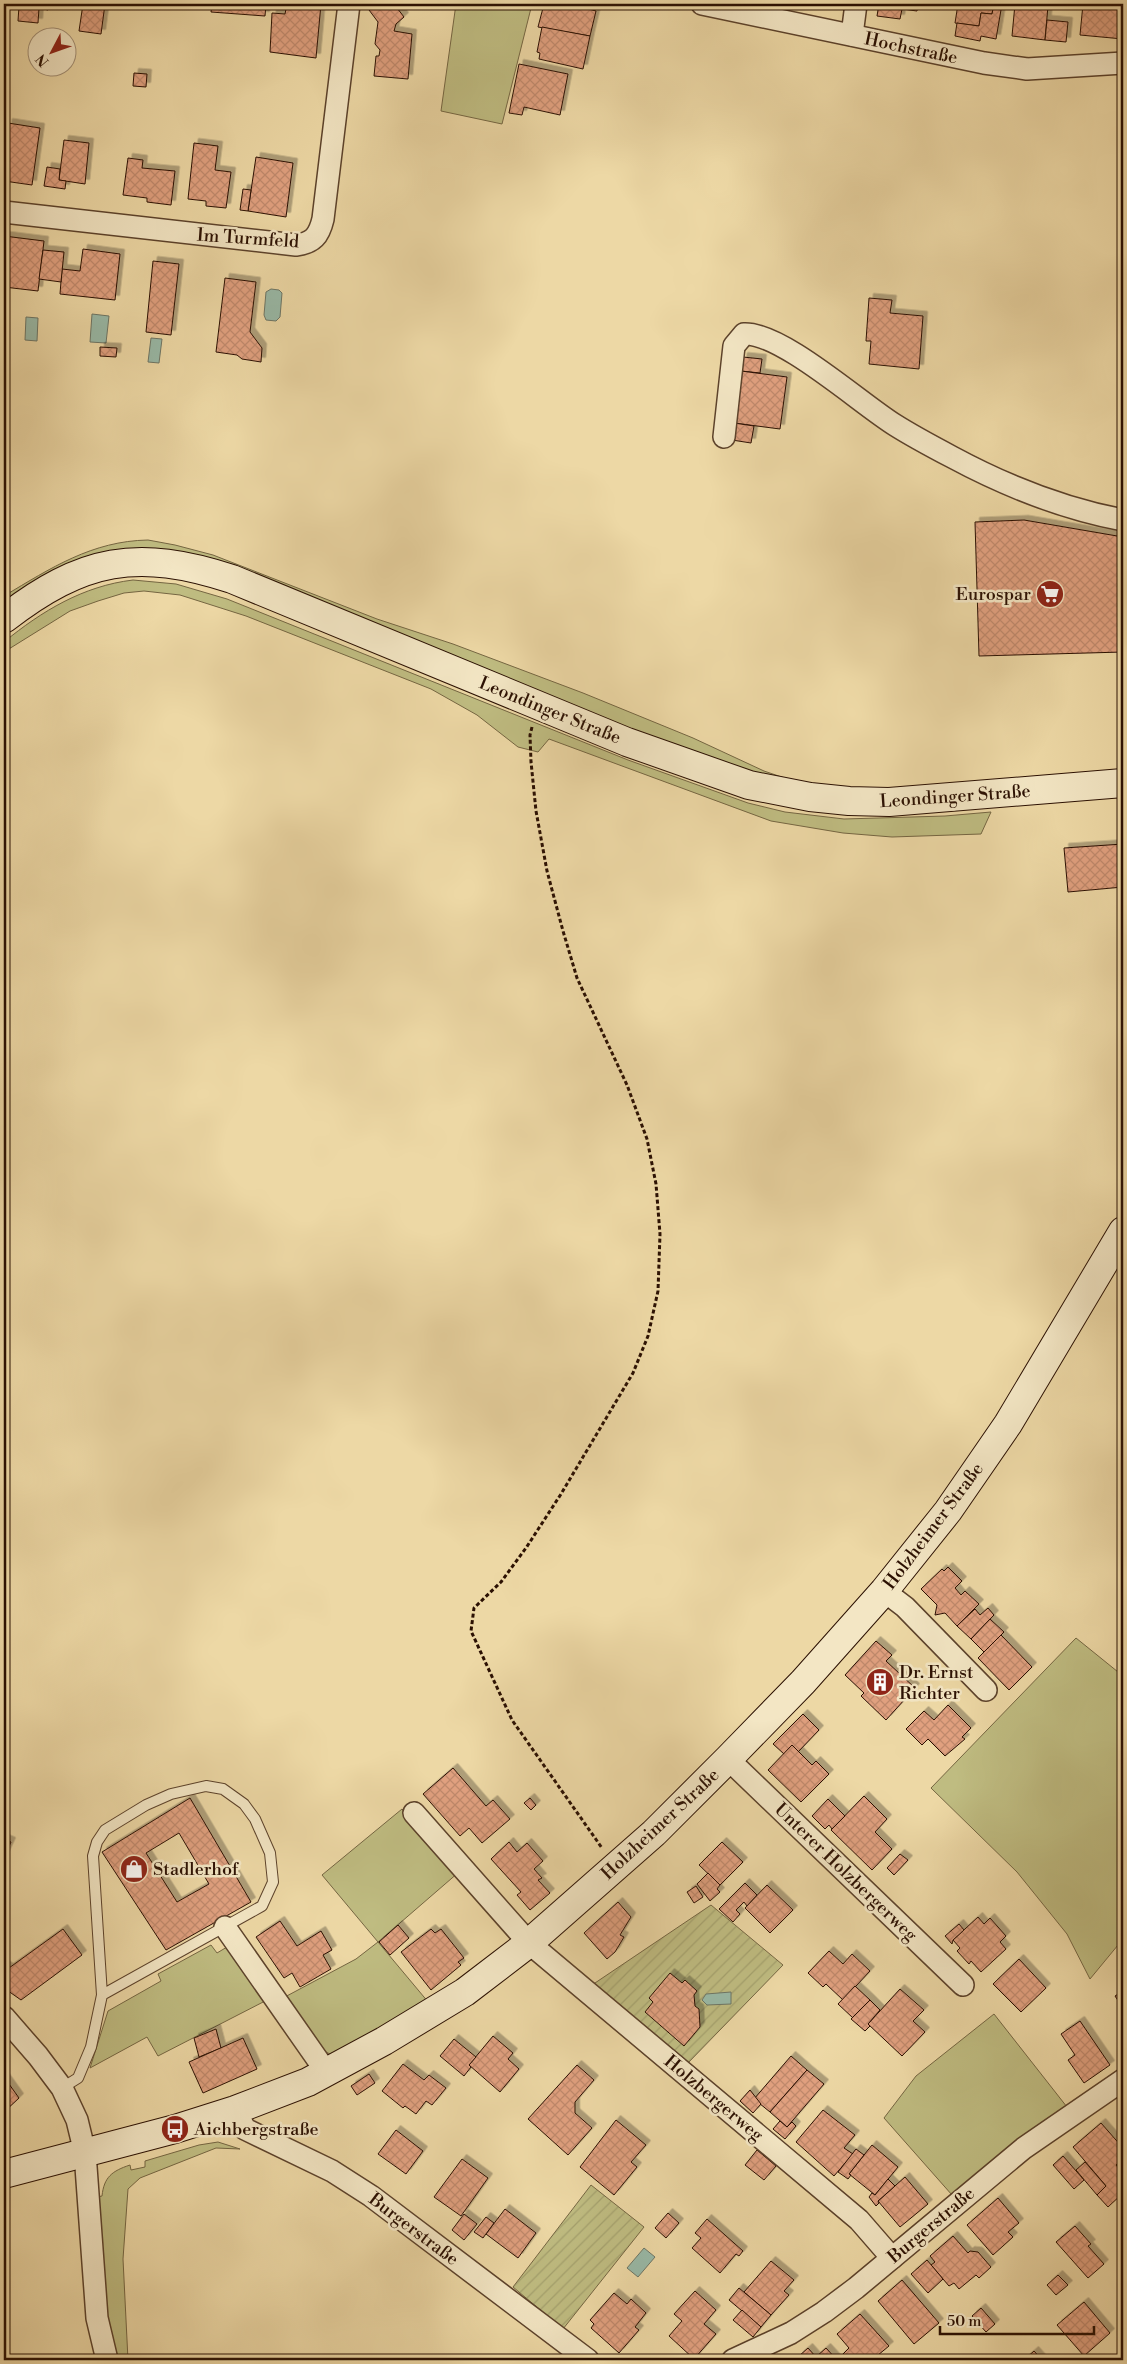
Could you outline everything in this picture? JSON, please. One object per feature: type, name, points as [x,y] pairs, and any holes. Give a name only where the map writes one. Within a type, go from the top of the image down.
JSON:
[{"type":"street","name":"Im Turmfeld","points":[[4,212],[287,244],[306,244],[320,232],[323,219],[349,4]]},
{"type":"street","name":"Hochstraße","points":[[702,4],[984,63],[1027,69],[1123,63]]},
{"type":"street","points":[[852,35],[856,4]]},
{"type":"street","points":[[724,437],[734,346],[744,334],[754,333],[790,352],[896,426],[953,458],[1049,499],[1123,520]]},
{"type":"street","name":"Leondinger Straße","points":[[4,619],[36,595],[76,574],[116,563],[165,562],[197,568],[232,579],[626,742],[750,785],[810,797],[849,801],[890,802],[1123,783]]},
{"type":"street","name":"Holzheimer Straße","points":[[4,2174],[236,2110],[277,2096],[327,2073],[465,1992],[529,1943],[654,1833],[728,1760],[803,1682],[884,1590],[948,1511],[1008,1424],[1123,1231]]},
{"type":"street","points":[[884,1590],[905,1607],[986,1690]]},
{"type":"street","name":"Unterer Holzbergerweg","points":[[728,1760],[963,1985]]},
{"type":"street","name":"Holzbergerweg","points":[[414,1813],[529,1943],[859,2220],[892,2258]]},
{"type":"street","points":[[225,1927],[327,2073]]},
{"type":"street","points":[[4,2017],[38,2056],[62,2088],[77,2120],[85,2153],[97,2318],[107,2360]]},
{"type":"street","name":"Burgerstraße","points":[[733,2360],[791,2333],[813,2319],[892,2258],[1024,2148],[1123,2080]]},
{"type":"street","name":"Burgerstraße","points":[[236,2110],[245,2129],[332,2171],[371,2196],[588,2360]]},
{"type":"lane","points":[[62,2088],[78,2078],[91,2047],[102,1995],[93,1856],[97,1842],[105,1830],[146,1805],[188,1789],[206,1786],[223,1789],[235,1796],[255,1819],[270,1853],[273,1882],[262,1906],[102,1995]]},
{"type":"path","points":[[537,705],[530,735],[531,762],[536,811],[547,871],[578,978],[627,1085],[647,1139],[656,1184],[660,1234],[658,1291],[648,1336],[633,1373],[561,1494],[526,1548],[501,1582],[474,1608],[472,1631],[512,1720],[598,1843],[617,1866]]},
{"type":"shaded area","points":[[456,4],[532,4],[502,124],[441,111]]},
{"type":"shaded area","points":[[271,289],[279,290],[282,293],[280,317],[276,321],[266,320],[264,315],[266,292]]},
{"type":"shaded area","points":[[92,314],[109,316],[106,343],[90,342]]},
{"type":"shaded area","points":[[26,317],[38,318],[37,341],[25,340]]},
{"type":"shaded area","points":[[151,338],[162,339],[159,363],[148,362]]},
{"type":"shaded area","points":[[148,540],[213,555],[377,619],[453,644],[583,693],[693,738],[764,771],[805,785],[766,778],[672,746],[396,632],[170,551],[4,607],[4,596],[55,566],[108,545]]},
{"type":"shaded area","points":[[133,580],[176,584],[227,599],[628,760],[748,803],[785,812],[844,819],[945,816],[991,812],[981,834],[892,837],[843,833],[771,821],[549,739],[538,752],[518,747],[477,715],[431,689],[246,616],[180,595],[144,591],[124,593],[98,601],[70,611],[4,652],[4,642],[48,610],[97,588]]},
{"type":"shaded area","points":[[1076,1638],[1123,1676],[1123,1939],[1090,1979],[1067,1934],[1017,1872],[931,1788]]},
{"type":"shaded area","points":[[402,1809],[459,1872],[378,1942],[322,1875]]},
{"type":"shaded area","points":[[711,1905],[783,1965],[687,2064],[592,1985]]},
{"type":"shaded area","points":[[378,1942],[429,2003],[332,2055],[324,2051],[283,1998],[356,1959]]},
{"type":"shaded area","points":[[211,1945],[217,1953],[227,1947],[269,1999],[158,2056],[147,2037],[90,2068],[108,2011],[161,1981],[158,1974]]},
{"type":"shaded area","points":[[731,1992],[731,2004],[707,2005],[702,2000],[706,1994]]},
{"type":"shaded area","points":[[994,2014],[1067,2107],[1002,2152],[952,2195],[884,2118],[916,2076]]},
{"type":"shaded area","points":[[218,2142],[240,2149],[216,2148],[140,2178],[128,2189],[123,2259],[128,2360],[114,2360],[103,2310],[97,2197],[102,2196],[107,2179],[118,2170],[130,2165],[131,2170],[145,2167],[145,2161],[199,2145]]},
{"type":"shaded area","points":[[591,2185],[644,2227],[563,2329],[513,2287]]},
{"type":"shaded area","points":[[644,2248],[655,2257],[638,2277],[627,2268]]},
{"type":"building","points":[[11,4],[49,4],[48,10],[39,8],[38,23],[18,21],[19,6]]},
{"type":"building","points":[[83,4],[105,4],[101,34],[79,31]]},
{"type":"building","points":[[154,4],[190,4],[189,9]]},
{"type":"building","points":[[212,4],[266,4],[265,16],[211,12]]},
{"type":"building","points":[[287,4],[321,4],[316,58],[270,52],[272,13],[285,14]]},
{"type":"building","points":[[377,4],[394,4],[404,17],[396,24],[394,31],[412,34],[408,79],[374,76],[376,56],[379,56],[380,50],[375,44],[378,22],[369,10]]},
{"type":"building","points":[[544,4],[577,4],[577,6],[596,11],[590,36],[538,27]]},
{"type":"building","points":[[879,4],[918,4],[917,11],[902,9],[900,19],[877,16]]},
{"type":"building","points":[[958,4],[994,4],[992,14],[981,13],[979,26],[955,23]]},
{"type":"building","points":[[994,4],[1002,4],[996,39],[981,36],[980,41],[955,36],[957,23],[979,26],[981,13],[992,14]]},
{"type":"building","points":[[1015,4],[1048,6],[1045,40],[1012,36]]},
{"type":"building","points":[[1083,4],[1123,4],[1123,39],[1080,35]]},
{"type":"building","points":[[1047,20],[1068,22],[1066,42],[1045,40]]},
{"type":"building","points":[[542,27],[590,36],[583,69],[539,59],[540,53],[537,52]]},
{"type":"building","points":[[519,64],[568,74],[560,115],[524,107],[522,115],[509,113]]},
{"type":"building","points":[[134,73],[147,74],[146,87],[133,86]]},
{"type":"building","points":[[8,123],[40,128],[32,185],[4,181],[4,152]]},
{"type":"building","points":[[64,140],[89,143],[85,184],[59,180]]},
{"type":"building","points":[[194,143],[218,146],[215,170],[231,172],[226,208],[206,206],[206,201],[188,199]]},
{"type":"building","points":[[256,157],[293,163],[286,217],[248,211]]},
{"type":"building","points":[[128,158],[143,160],[142,168],[175,171],[171,205],[147,202],[147,198],[123,195]]},
{"type":"building","points":[[47,167],[60,169],[59,180],[66,181],[65,189],[44,186]]},
{"type":"building","points":[[243,189],[251,190],[248,211],[240,210]]},
{"type":"building","points":[[4,236],[44,241],[38,291],[4,287]]},
{"type":"building","points":[[83,249],[120,254],[115,300],[60,294],[62,269],[80,271]]},
{"type":"building","points":[[43,250],[64,252],[61,282],[39,279]]},
{"type":"building","points":[[153,261],[179,264],[171,335],[146,332]]},
{"type":"building","points":[[225,278],[256,282],[250,332],[262,348],[261,362],[242,359],[237,355],[216,352]]},
{"type":"building","points":[[869,298],[892,300],[890,313],[923,316],[919,369],[869,364],[871,341],[866,341]]},
{"type":"building","points":[[100,347],[117,348],[116,357],[100,356]]},
{"type":"building","points":[[743,357],[762,359],[760,373],[741,371]]},
{"type":"building","points":[[741,371],[787,377],[780,429],[734,423]]},
{"type":"building","points":[[734,423],[754,426],[751,443],[732,440]]},
{"type":"building","name":"Eurospar","points":[[1024,520],[1123,537],[1123,652],[979,656],[975,522]]},
{"type":"building","points":[[1123,844],[1123,887],[1068,892],[1064,848]]},
{"type":"building","points":[[948,1567],[962,1581],[955,1588],[961,1595],[965,1591],[979,1604],[957,1626],[945,1613],[935,1615],[937,1605],[921,1589],[942,1569],[944,1571]]},
{"type":"building","points":[[988,1608],[994,1615],[971,1639],[957,1626],[975,1609],[980,1615]]},
{"type":"building","points":[[990,1619],[1004,1632],[984,1652],[971,1639]]},
{"type":"building","points":[[1001,1635],[1032,1667],[1009,1690],[978,1658]]},
{"type":"building","name":"Dr. Ernst Richter","points":[[876,1641],[892,1655],[886,1661],[915,1688],[886,1720],[861,1696],[864,1693],[845,1675]]},
{"type":"building","points":[[948,1705],[971,1728],[962,1737],[965,1739],[945,1756],[928,1739],[922,1745],[906,1729],[924,1711],[934,1720]]},
{"type":"building","points":[[803,1714],[819,1730],[798,1752],[792,1745],[784,1754],[773,1744]]},
{"type":"building","points":[[792,1745],[812,1765],[816,1761],[829,1774],[801,1802],[768,1770]]},
{"type":"building","points":[[453,1768],[486,1806],[493,1800],[510,1819],[482,1843],[469,1828],[460,1836],[423,1794]]},
{"type":"building","points":[[864,1796],[887,1819],[875,1832],[892,1849],[872,1870],[831,1830]]},
{"type":"building","name":"Stadlerhof","points":[[190,1798],[251,1902],[166,1950],[102,1852]],"holes":[[[179,1833],[209,1884],[177,1902],[146,1853]]]},
{"type":"building","points":[[530,1798],[536,1805],[531,1810],[524,1803]]},
{"type":"building","points":[[828,1799],[845,1816],[832,1829],[829,1825],[825,1829],[812,1816]]},
{"type":"building","points":[[4,1839],[11,1842],[4,1857]]},
{"type":"building","points":[[509,1842],[517,1852],[527,1843],[543,1861],[534,1869],[542,1878],[538,1880],[550,1893],[530,1910],[517,1895],[521,1892],[491,1859]]},
{"type":"building","points":[[722,1842],[743,1862],[720,1885],[699,1865]]},
{"type":"building","points":[[900,1854],[908,1860],[894,1875],[887,1868]]},
{"type":"building","points":[[708,1873],[720,1885],[717,1889],[720,1892],[710,1901],[697,1884]]},
{"type":"building","points":[[745,1883],[757,1895],[747,1906],[744,1902],[736,1910],[740,1914],[733,1922],[719,1909]]},
{"type":"building","points":[[767,1885],[793,1910],[770,1933],[745,1908]]},
{"type":"building","points":[[696,1886],[703,1897],[694,1903],[687,1892]]},
{"type":"building","points":[[618,1902],[631,1917],[620,1935],[624,1937],[615,1952],[607,1959],[584,1933]]},
{"type":"building","points":[[978,1917],[984,1924],[990,1918],[1006,1936],[1000,1942],[1006,1949],[981,1972],[971,1961],[969,1964],[957,1951],[960,1948],[953,1940]]},
{"type":"building","points":[[280,1921],[297,1946],[321,1931],[332,1950],[323,1955],[331,1969],[300,1987],[292,1973],[284,1978],[256,1937]]},
{"type":"building","points":[[959,1924],[964,1930],[953,1940],[952,1944],[945,1936]]},
{"type":"building","points":[[398,1925],[409,1938],[390,1955],[379,1942]]},
{"type":"building","points":[[63,1929],[82,1955],[21,2000],[4,1988],[4,1965],[9,1968]]},
{"type":"building","points":[[431,1929],[435,1933],[441,1929],[464,1958],[458,1962],[461,1965],[431,1990],[401,1952]]},
{"type":"building","points":[[829,1951],[843,1964],[852,1954],[870,1971],[843,2000],[826,1984],[823,1987],[808,1973]]},
{"type":"building","points":[[1019,1959],[1046,1988],[1021,2012],[993,1984]]},
{"type":"building","points":[[670,1973],[682,1983],[685,1980],[697,1991],[694,1995],[695,2006],[699,2009],[700,2027],[684,2046],[645,2012],[653,2002],[649,1998]]},
{"type":"building","points":[[855,1986],[870,2000],[853,2018],[838,2004]]},
{"type":"building","points":[[900,1989],[924,2010],[913,2021],[925,2032],[902,2056],[868,2024]]},
{"type":"building","points":[[1123,1991],[1123,2008],[1115,1996]]},
{"type":"building","points":[[870,2000],[880,2010],[868,2024],[870,2026],[865,2031],[851,2019]]},
{"type":"building","points":[[1080,2021],[1110,2065],[1084,2083],[1068,2060],[1075,2055],[1061,2034]]},
{"type":"building","points":[[216,2029],[221,2048],[199,2057],[194,2038]]},
{"type":"building","points":[[493,2036],[513,2053],[508,2059],[519,2069],[500,2092],[469,2065]]},
{"type":"building","points":[[243,2038],[257,2069],[203,2093],[189,2062]]},
{"type":"building","points":[[454,2039],[476,2057],[469,2065],[471,2067],[464,2076],[440,2056]]},
{"type":"building","points":[[791,2056],[807,2070],[770,2112],[754,2099]]},
{"type":"building","points":[[403,2064],[424,2080],[429,2075],[446,2088],[432,2105],[426,2101],[416,2114],[405,2106],[403,2108],[382,2091]]},
{"type":"building","points":[[577,2065],[594,2080],[575,2102],[575,2113],[592,2128],[568,2155],[528,2119]]},
{"type":"building","points":[[807,2070],[824,2084],[787,2127],[770,2112]]},
{"type":"building","points":[[369,2074],[375,2083],[357,2095],[351,2086]]},
{"type":"building","points":[[4,2077],[19,2098],[4,2112]]},
{"type":"building","points":[[750,2090],[761,2104],[753,2113],[740,2101]]},
{"type":"building","points":[[823,2110],[855,2135],[844,2148],[853,2154],[834,2176],[796,2142]]},
{"type":"building","points":[[616,2120],[646,2145],[631,2162],[637,2167],[614,2195],[580,2167]]},
{"type":"building","points":[[780,2121],[787,2127],[792,2122],[796,2126],[785,2139],[773,2129]]},
{"type":"building","points":[[1101,2123],[1123,2148],[1123,2159],[1116,2165],[1122,2172],[1119,2175],[1123,2180],[1123,2193],[1108,2207],[1097,2195],[1106,2186],[1073,2147]]},
{"type":"building","points":[[396,2130],[423,2151],[406,2174],[378,2154]]},
{"type":"building","points":[[872,2145],[898,2167],[875,2195],[849,2174]]},
{"type":"building","points":[[856,2149],[864,2155],[849,2174],[851,2175],[848,2179],[838,2172]]},
{"type":"building","points":[[757,2150],[776,2166],[764,2180],[745,2165]]},
{"type":"building","points":[[1063,2156],[1084,2180],[1074,2189],[1053,2165]]},
{"type":"building","points":[[462,2159],[488,2178],[461,2216],[434,2197]]},
{"type":"building","points":[[1085,2162],[1106,2186],[1097,2195],[1076,2170]]},
{"type":"building","points":[[905,2177],[928,2204],[900,2227],[878,2201]]},
{"type":"building","points":[[888,2179],[895,2186],[878,2201],[879,2203],[876,2206],[869,2197],[872,2193],[875,2195]]},
{"type":"building","points":[[998,2198],[1019,2223],[1008,2232],[1013,2237],[993,2255],[967,2225]]},
{"type":"building","points":[[505,2209],[536,2233],[518,2258],[486,2234]]},
{"type":"building","points":[[668,2213],[679,2223],[666,2238],[655,2228]]},
{"type":"building","points":[[464,2214],[477,2224],[464,2240],[452,2230]]},
{"type":"building","points":[[486,2217],[494,2223],[483,2238],[474,2232]]},
{"type":"building","points":[[707,2219],[743,2251],[739,2256],[736,2254],[720,2273],[692,2248],[701,2238],[695,2233]]},
{"type":"building","points":[[1075,2226],[1091,2244],[1088,2246],[1104,2264],[1088,2278],[1056,2242]]},
{"type":"building","points":[[953,2236],[968,2253],[970,2251],[978,2252],[991,2267],[979,2278],[976,2275],[959,2289],[954,2283],[949,2286],[931,2265],[935,2262],[930,2256]]},
{"type":"building","points":[[927,2260],[943,2279],[928,2293],[911,2274]]},
{"type":"building","points":[[771,2261],[794,2280],[784,2291],[789,2295],[771,2315],[744,2292]]},
{"type":"building","points":[[1058,2275],[1068,2285],[1056,2295],[1047,2285]]},
{"type":"building","points":[[902,2280],[939,2323],[914,2344],[878,2301]]},
{"type":"building","points":[[739,2288],[771,2315],[761,2327],[729,2300]]},
{"type":"building","points":[[695,2291],[716,2310],[704,2324],[716,2334],[694,2359],[669,2336],[682,2321],[674,2314]]},
{"type":"building","points":[[614,2293],[627,2304],[631,2299],[646,2313],[635,2327],[639,2330],[619,2353],[591,2328],[594,2324],[590,2320]]},
{"type":"building","points":[[1084,2302],[1110,2333],[1084,2356],[1057,2325]]},
{"type":"building","points":[[981,2308],[995,2324],[986,2332],[972,2316]]},
{"type":"building","points":[[742,2310],[761,2327],[753,2337],[733,2320]]},
{"type":"building","points":[[860,2314],[889,2346],[872,2360],[837,2360],[849,2348],[837,2334]]},
{"type":"building","points":[[808,2348],[819,2360],[799,2360],[799,2356]]},
{"type":"building","points":[[826,2348],[837,2360],[819,2360],[816,2357]]},
{"type":"building","points":[[1034,2351],[1042,2360],[1024,2360]]},
{"type":"place","name":"Eurospar","points":[[1050,594]]},
{"type":"place","name":"Dr. Ernst Richter","points":[[880,1682]]},
{"type":"place","name":"Stadlerhof","points":[[134,1869]]},
{"type":"place","name":"Aichbergstraße","points":[[175,2129]]}]
